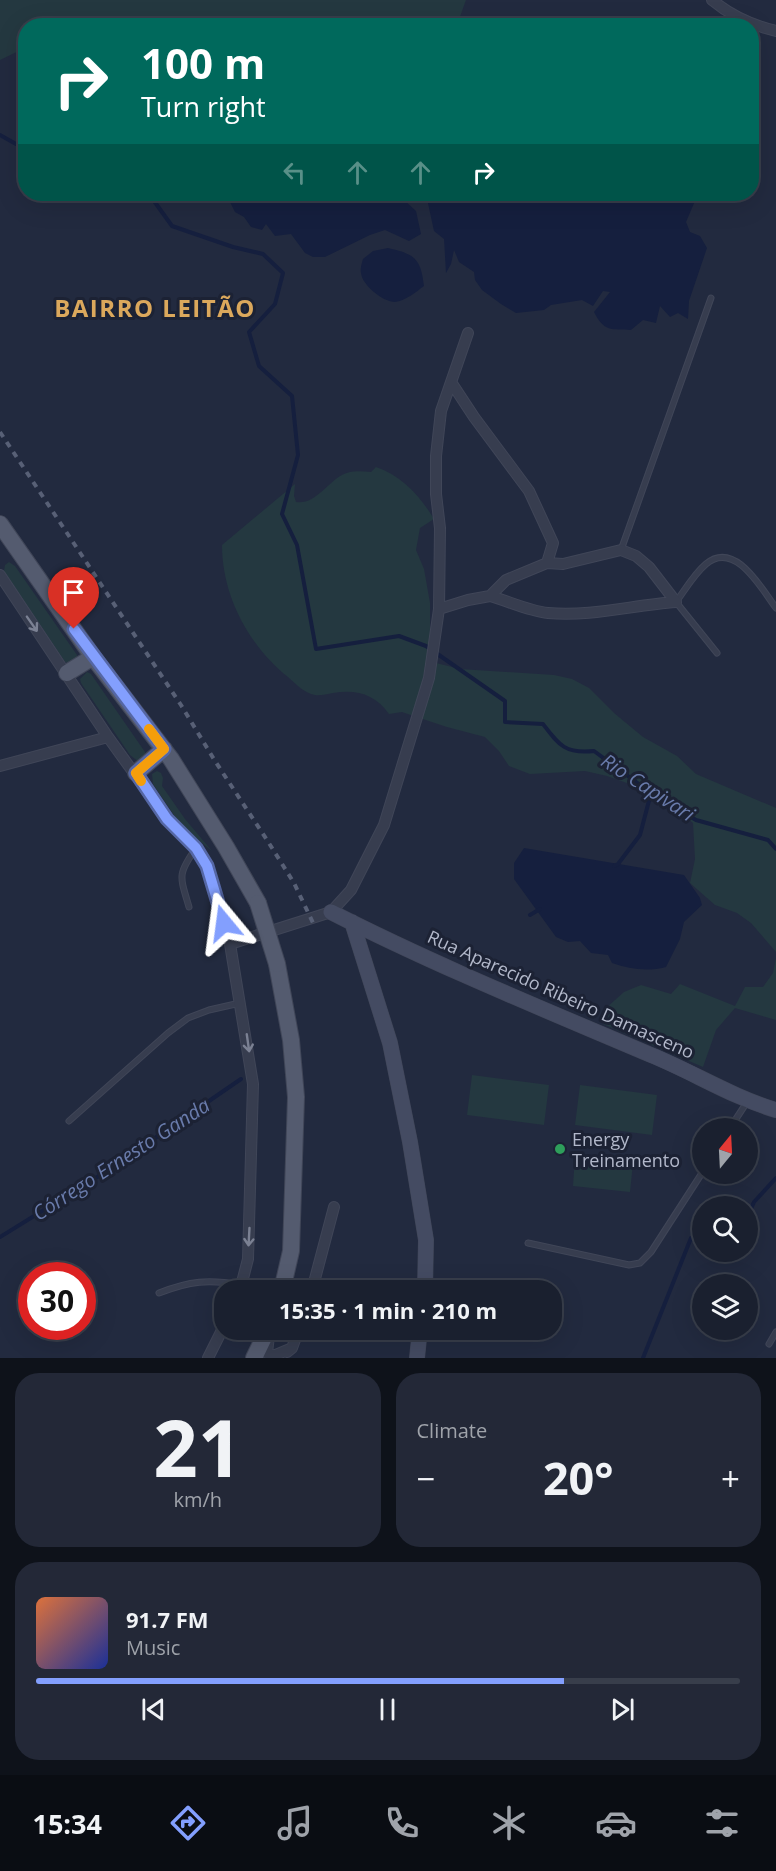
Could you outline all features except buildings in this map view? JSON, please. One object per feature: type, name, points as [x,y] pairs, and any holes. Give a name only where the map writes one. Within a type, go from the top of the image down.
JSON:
[{"type":"main road","points":[[0,524],[93,657],[164,749],[226,847],[258,903],[277,964],[291,1040],[296,1097],[291,1251],[284,1280]]},
{"type":"main road","points":[[67,673],[93,657]]},
{"type":"main road","points":[[136,773],[164,749]]},
{"type":"main road","points":[[254,1358],[263,1340]]},
{"type":"street","points":[[712,0],[738,18]]},
{"type":"street","points":[[759,26],[776,31]]},
{"type":"street","points":[[230,944],[328,913],[351,890],[384,825],[429,678],[439,609],[440,528],[436,494],[436,456],[441,411],[468,333]]},
{"type":"street","points":[[451,382],[529,491],[553,543],[547,563]]},
{"type":"street","points":[[439,609],[490,596],[506,580],[547,563],[563,564],[621,550],[636,556],[649,567],[676,602]]},
{"type":"street","points":[[0,575],[108,736],[167,819],[196,848],[212,880],[230,944],[253,1084],[248,1259],[243,1280]]},
{"type":"street","points":[[490,596],[546,613],[610,612],[643,605],[676,602]]},
{"type":"street","points":[[0,766],[108,736]]},
{"type":"street","name":"Rua Aparecido Ribeiro Damasceno","points":[[328,913],[352,922],[501,993],[668,1062],[748,1100],[776,1110]]},
{"type":"street","points":[[352,922],[390,1043],[406,1120],[426,1240],[425,1280]]},
{"type":"street","points":[[315,1280],[334,1207]]},
{"type":"street","points":[[208,1358],[217,1340]]},
{"type":"street","points":[[268,1340],[267,1353],[273,1356],[292,1348]]},
{"type":"street","points":[[280,1358],[292,1348],[295,1340]]},
{"type":"street","points":[[417,1358],[419,1340]]},
{"type":"lane","points":[[621,550],[711,298]]},
{"type":"lane","points":[[717,653],[676,602],[706,564],[719,559],[732,558],[742,564],[776,608]]},
{"type":"lane","points":[[189,907],[180,879],[182,871],[196,848]]},
{"type":"lane","points":[[69,1121],[188,1018],[241,1002]]},
{"type":"lane","points":[[736,1118],[748,1100]]},
{"type":"lane","points":[[528,1243],[629,1265],[640,1263],[651,1252],[695,1184]]},
{"type":"lane","points":[[159,1293],[185,1283],[205,1281],[214,1283]]},
{"type":"lane","points":[[770,1344],[776,1332]]},
{"type":"shaded area","points":[[0,0],[466,0],[460,18],[18,18],[18,51],[0,60]]},
{"type":"shaded area","points":[[376,467],[394,476],[410,488],[434,519],[420,528],[416,550],[424,569],[430,603],[430,654],[436,663],[460,669],[554,675],[572,679],[589,688],[643,737],[677,756],[696,774],[776,808],[776,952],[751,923],[737,913],[715,905],[690,883],[695,859],[693,823],[662,798],[607,776],[585,771],[530,774],[509,766],[499,751],[485,737],[402,712],[389,714],[378,702],[364,694],[341,692],[311,694],[274,665],[261,650],[240,618],[233,601],[223,564],[222,545],[295,484],[296,502],[303,502],[315,497],[345,473],[371,472]]},
{"type":"shaded area","points":[[9,562],[15,566],[77,655],[76,662],[65,662],[4,571],[5,565]]},
{"type":"shaded area","points":[[87,672],[91,674],[145,752],[145,759],[139,762],[130,755],[81,683],[80,679]]},
{"type":"shaded area","points":[[157,771],[163,778],[162,786],[185,819],[212,851],[182,827],[153,784],[152,774]]},
{"type":"shaded area","points":[[776,958],[776,1020],[735,1008],[716,1030],[703,1067],[603,1024],[605,1009],[624,992],[641,985],[671,994],[680,984],[735,1006],[745,987],[763,987],[773,973]]},
{"type":"shaded area","points":[[472,1075],[549,1085],[544,1125],[467,1115]]},
{"type":"shaded area","points":[[580,1085],[657,1095],[652,1135],[575,1125]]},
{"type":"shaded area","points":[[575,1156],[633,1163],[630,1192],[573,1186]]},
{"type":"water","points":[[230,201],[405,201],[416,211],[421,234],[409,241],[385,230],[325,257],[313,257],[305,253],[291,234],[275,236],[266,224],[262,230],[251,227],[244,217],[235,212]]},
{"type":"water","points":[[428,201],[695,201],[686,222],[690,232],[700,236],[707,248],[689,301],[688,319],[678,313],[670,317],[660,306],[656,323],[643,320],[631,330],[618,330],[601,323],[594,312],[610,292],[603,291],[593,306],[582,300],[551,305],[544,310],[516,313],[482,290],[475,280],[474,272],[459,262],[454,250],[446,273],[444,239],[434,231]]},
{"type":"water","points":[[388,248],[415,259],[421,270],[424,286],[406,298],[395,302],[374,292],[365,283],[361,271],[363,259],[373,251]]},
{"type":"water","points":[[524,848],[684,875],[700,898],[702,905],[684,922],[680,939],[666,967],[639,969],[612,963],[608,955],[591,953],[580,941],[568,942],[556,937],[514,879],[514,863]]},
{"type":"waterway","name":"Rio Capivari","points":[[0,135],[18,144]]},
{"type":"waterway","name":"Rio Capivari","points":[[154,201],[172,226],[233,247],[263,254],[283,273],[275,304],[249,332],[259,366],[292,396],[298,455],[282,514],[297,545],[316,649],[399,636],[426,646],[505,701],[505,722],[543,724],[559,743],[576,751],[594,751],[651,793],[696,820],[768,840],[776,849]]},
{"type":"waterway","name":"Córrego Ernesto Ganda","points":[[614,866],[640,835],[651,793]]},
{"type":"waterway","name":"Córrego Ernesto Ganda","points":[[530,915],[540,909]]},
{"type":"waterway","name":"Córrego Ernesto Ganda","points":[[0,1237],[110,1169],[241,1079]]},
{"type":"waterway","points":[[758,1198],[776,1178]]},
{"type":"waterway","points":[[643,1358],[692,1239]]},
{"type":"railway","points":[[0,432],[181,705],[267,840],[294,883],[315,927]]},
{"type":"slow traffic","points":[[141,781],[136,773],[164,749],[149,729]]},
{"type":"place","name":"Energy Treinamento","points":[[560,1149]]},
{"type":"district","name":"BAIRRO LEITÃO","points":[[155,307]]},
{"type":"route","points":[[74,629],[164,749],[136,773],[167,819],[196,848],[207,866],[224,923]]}]
